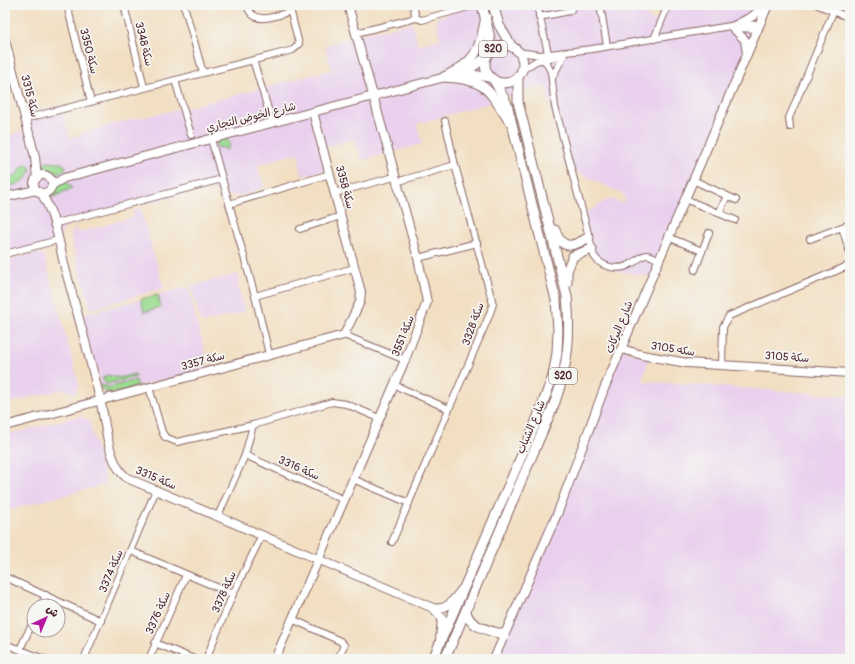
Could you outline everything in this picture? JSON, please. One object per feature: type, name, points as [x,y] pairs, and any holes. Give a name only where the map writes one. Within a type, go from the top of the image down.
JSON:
[{"type":"main road","name":"S20","points":[[482,5],[490,38],[485,66],[492,79]]},
{"type":"main road","name":"S20","points":[[494,5],[499,25],[522,62],[520,74]]},
{"type":"main road","points":[[444,78],[464,67],[472,59],[482,37],[486,17]]},
{"type":"main road","name":"S20","points":[[488,55],[492,49],[502,46],[515,50]]},
{"type":"main road","points":[[492,79],[504,83],[514,80],[520,74]]},
{"type":"main road","name":"شارع الشباب","points":[[446,659],[555,402],[567,357],[570,324],[566,296],[518,102],[520,74]]},
{"type":"main road","points":[[444,78],[466,78],[475,81],[486,89],[514,129]]},
{"type":"main road","name":"شارع الشباب","points":[[433,659],[534,427],[553,376],[557,353],[558,330],[556,300],[507,104],[492,79]]},
{"type":"main road","points":[[540,190],[560,241],[568,245],[575,244],[589,237]]},
{"type":"main road","points":[[566,296],[567,271],[571,259],[579,252],[592,249]]},
{"type":"main road","points":[[466,611],[470,621],[476,626]]},
{"type":"main road","points":[[458,631],[468,626],[476,626],[504,635]]},
{"type":"street","name":"سكة 3350","points":[[67,5],[91,102]]},
{"type":"street","name":"سكة 3348","points":[[124,5],[144,87]]},
{"type":"street","points":[[184,5],[203,73]]},
{"type":"street","points":[[24,119],[293,50],[299,44],[290,8],[262,20],[253,16],[247,5]]},
{"type":"street","name":"سكة 3551","points":[[275,659],[405,360],[427,302],[418,258],[372,97],[348,5]]},
{"type":"street","points":[[413,5],[416,18]]},
{"type":"street","points":[[356,33],[416,18],[422,20],[475,5]]},
{"type":"street","points":[[537,5],[548,53]]},
{"type":"street","points":[[539,17],[570,11],[574,5]]},
{"type":"street","points":[[602,5],[601,10],[608,46]]},
{"type":"street","points":[[654,39],[668,5]]},
{"type":"street","points":[[732,27],[753,16],[766,5]]},
{"type":"street","name":"شارع البركات","points":[[494,659],[558,512],[604,389],[759,27],[766,5]]},
{"type":"street","points":[[818,5],[834,8],[850,18]]},
{"type":"street","points":[[790,127],[790,118],[834,8]]},
{"type":"street","points":[[520,74],[530,64],[541,59],[608,46],[747,24],[759,27]]},
{"type":"street","points":[[732,27],[745,40],[747,55]]},
{"type":"street","name":"سكة 3315","points":[[5,40],[24,119],[58,240],[116,465],[127,478],[434,608]]},
{"type":"street","points":[[515,50],[534,55],[592,49]]},
{"type":"street","name":"شارع الخوض التجاري","points":[[8,196],[64,178],[468,71],[488,55]]},
{"type":"street","points":[[552,78],[564,55]]},
{"type":"street","points":[[541,59],[549,67],[552,78],[555,107],[592,249],[598,261],[611,267],[625,267],[644,255],[650,255],[658,260]]},
{"type":"street","points":[[253,60],[272,122]]},
{"type":"street","name":"شارع الخوض التجاري","points":[[444,78],[469,74],[492,79]]},
{"type":"street","points":[[175,80],[191,135]]},
{"type":"street","name":"سكة 3358","points":[[314,112],[362,297],[344,335]]},
{"type":"street","name":"سكة 3328","points":[[392,542],[492,308],[492,301],[455,165],[445,121]]},
{"type":"street","points":[[211,139],[255,296],[269,354]]},
{"type":"street","points":[[335,193],[455,165]]},
{"type":"street","points":[[230,204],[330,174]]},
{"type":"street","points":[[53,224],[222,179]]},
{"type":"street","points":[[693,180],[736,200]]},
{"type":"street","points":[[719,213],[726,196]]},
{"type":"street","points":[[685,199],[735,220]]},
{"type":"street","points":[[300,229],[341,216]]},
{"type":"street","points":[[810,239],[850,224]]},
{"type":"street","points":[[842,227],[850,253]]},
{"type":"street","points":[[695,270],[709,233]]},
{"type":"street","points":[[668,237],[702,251]]},
{"type":"street","points":[[5,254],[58,240]]},
{"type":"street","points":[[418,258],[477,243]]},
{"type":"street","points":[[722,365],[723,327],[729,316],[850,265]]},
{"type":"street","points":[[255,296],[354,268]]},
{"type":"street","points":[[344,335],[405,360]]},
{"type":"street","name":"سكة 3357","points":[[5,426],[344,335]]},
{"type":"street","name":"سكه 3105","points":[[622,348],[642,355],[687,363],[722,365]]},
{"type":"street","name":"سكة 3105","points":[[722,365],[850,373]]},
{"type":"street","points":[[394,385],[449,409]]},
{"type":"street","points":[[149,387],[162,432],[165,437],[171,440],[183,442],[332,402],[346,404],[380,418]]},
{"type":"street","points":[[218,516],[245,455],[253,424]]},
{"type":"street","name":"سكة 3316","points":[[245,455],[344,500]]},
{"type":"street","points":[[353,478],[409,503]]},
{"type":"street","name":"سكة 3374","points":[[84,659],[156,490]]},
{"type":"street","name":"سكة 3378","points":[[206,659],[233,594],[262,534]]},
{"type":"street","points":[[131,550],[233,594]]},
{"type":"street","name":"سكة 3376","points":[[149,659],[186,574]]},
{"type":"street","points":[[5,577],[101,621]]},
{"type":"street","points":[[434,608],[441,609],[447,606],[465,586]]},
{"type":"street","points":[[434,608],[442,618],[439,646]]},
{"type":"street","points":[[292,619],[344,644],[338,659]]},
{"type":"street","points":[[20,649],[26,637]]},
{"type":"street","points":[[155,643],[194,659]]},
{"type":"street","points":[[5,644],[44,659]]},
{"type":"shaded area","points":[[619,5],[647,16],[655,22],[665,5],[769,5],[651,277],[615,271],[593,257],[579,217],[610,198],[620,203],[626,201],[623,194],[564,166],[546,86],[528,89],[489,103],[417,124],[422,144],[362,160],[355,138],[322,149],[326,166],[323,171],[302,176],[298,153],[257,165],[264,187],[241,196],[223,195],[210,188],[131,207],[66,226],[56,243],[5,256],[5,137],[24,130],[20,114],[61,106],[70,138],[112,124],[185,108],[332,70],[325,46],[371,32],[412,23],[418,45],[440,39],[436,18],[470,7]]},
{"type":"shaded area","points":[[140,209],[164,288],[91,309],[70,236],[76,227],[77,233],[134,217],[132,211]]},
{"type":"shaded area","points":[[38,252],[44,255],[79,385],[75,394],[63,389],[10,403],[5,412],[5,261]]},
{"type":"shaded area","points":[[238,274],[240,280],[237,282],[245,312],[201,323],[191,286]]},
{"type":"shaded area","points":[[188,287],[209,368],[108,394],[102,393],[80,315]]},
{"type":"shaded area","points":[[622,349],[649,359],[642,381],[850,396],[850,659],[493,659]]},
{"type":"shaded area","points":[[80,416],[89,421],[106,484],[5,511],[5,435]]},
{"type":"green space","points":[[226,138],[230,143],[227,150],[221,147],[217,148],[216,141]]},
{"type":"green space","points":[[47,162],[61,163],[66,166],[64,171],[55,173],[46,170],[43,164]]},
{"type":"green space","points":[[29,165],[31,170],[27,177],[20,183],[9,187],[7,178],[16,175],[23,166]]},
{"type":"green space","points":[[65,180],[72,188],[51,198],[56,186]]},
{"type":"green space","points":[[158,295],[161,307],[144,312],[141,299]]},
{"type":"green space","points":[[135,374],[136,377],[106,384],[102,378],[108,375],[118,378]]},
{"type":"green space","points":[[136,380],[138,386],[111,393],[106,392],[99,385],[110,387]]}]
